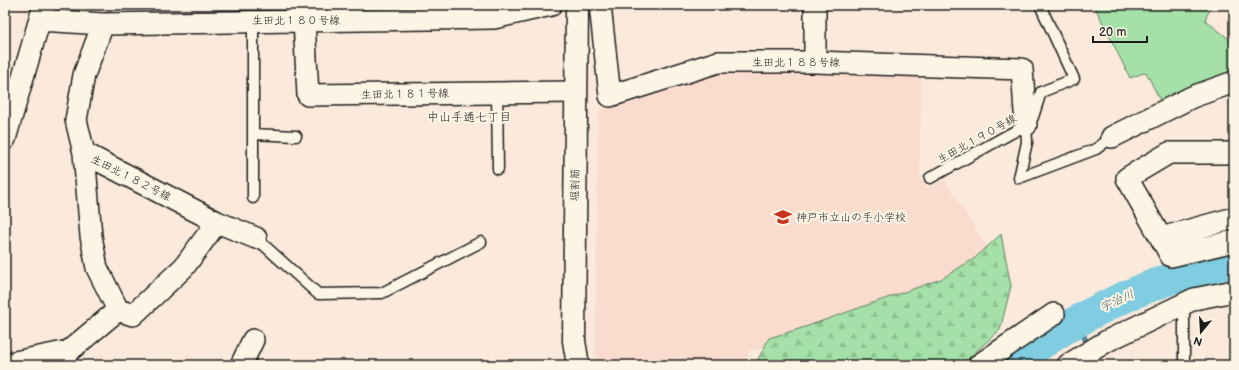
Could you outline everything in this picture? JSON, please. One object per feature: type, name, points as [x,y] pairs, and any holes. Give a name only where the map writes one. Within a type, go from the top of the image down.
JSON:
[{"type":"street","name":"生田北１８０号線","points":[[42,13],[102,24],[257,13],[304,21],[494,18],[551,5]]},
{"type":"street","name":"堀割筋","points":[[577,5],[574,341],[578,365]]},
{"type":"street","name":"生田北１８８号線","points":[[600,5],[610,96],[718,62],[814,62],[1022,68],[1026,125]]},
{"type":"street","points":[[814,62],[815,5]]},
{"type":"street","points":[[6,129],[42,13]]},
{"type":"street","name":"生田北１８１号線","points":[[304,21],[308,95],[576,92]]},
{"type":"street","name":"生田北１８２号線","points":[[102,24],[84,75],[76,120],[84,153],[217,222],[256,238]]},
{"type":"street","points":[[1112,137],[1192,97],[1234,82]]},
{"type":"street","points":[[84,153],[91,236],[96,261],[118,310],[133,315],[184,267],[217,222]]},
{"type":"street","points":[[1234,153],[1170,153],[1127,178],[1171,256],[1234,241]]},
{"type":"street","points":[[1161,238],[1234,218]]},
{"type":"street","points":[[1069,365],[1107,341],[1194,299],[1234,291]]},
{"type":"street","points":[[5,364],[72,358],[118,310]]},
{"type":"street","points":[[979,365],[1054,314]]},
{"type":"street","points":[[241,365],[253,340]]},
{"type":"lane","name":"生田北１９０号線","points":[[930,178],[1026,125],[1033,117],[1041,92],[1074,79],[1040,5]]},
{"type":"lane","points":[[253,198],[253,32],[257,13]]},
{"type":"lane","points":[[497,93],[498,169]]},
{"type":"lane","points":[[1026,125],[1027,142],[1019,178],[1096,149],[1112,137]]},
{"type":"lane","points":[[253,134],[296,136]]},
{"type":"lane","points":[[256,238],[318,294],[382,293],[481,242]]},
{"type":"lane","points":[[1184,305],[1184,365]]},
{"type":"shaded area","name":"神戸市立山の手小学校","points":[[707,69],[921,76],[920,177],[927,188],[945,180],[986,246],[985,275],[923,303],[749,351],[746,365],[598,365],[595,350],[598,111]]},
{"type":"green space","points":[[1094,5],[1212,5],[1205,20],[1234,43],[1234,70],[1231,73],[1163,106],[1146,72],[1130,78]]},
{"type":"green space","points":[[1001,234],[1011,286],[1000,330],[961,365],[755,365],[769,338],[802,328],[941,279],[975,258]]},
{"type":"waterway","name":"宇治川","points":[[1011,365],[1062,330],[1116,301],[1145,288],[1174,278],[1234,262]]},
{"type":"waterway","points":[[1078,320],[1088,347]]},
{"type":"place","name":"神戸市立山の手小学校","points":[[783,217]]},
{"type":"district","name":"中山手通七丁目","points":[[469,117]]}]
